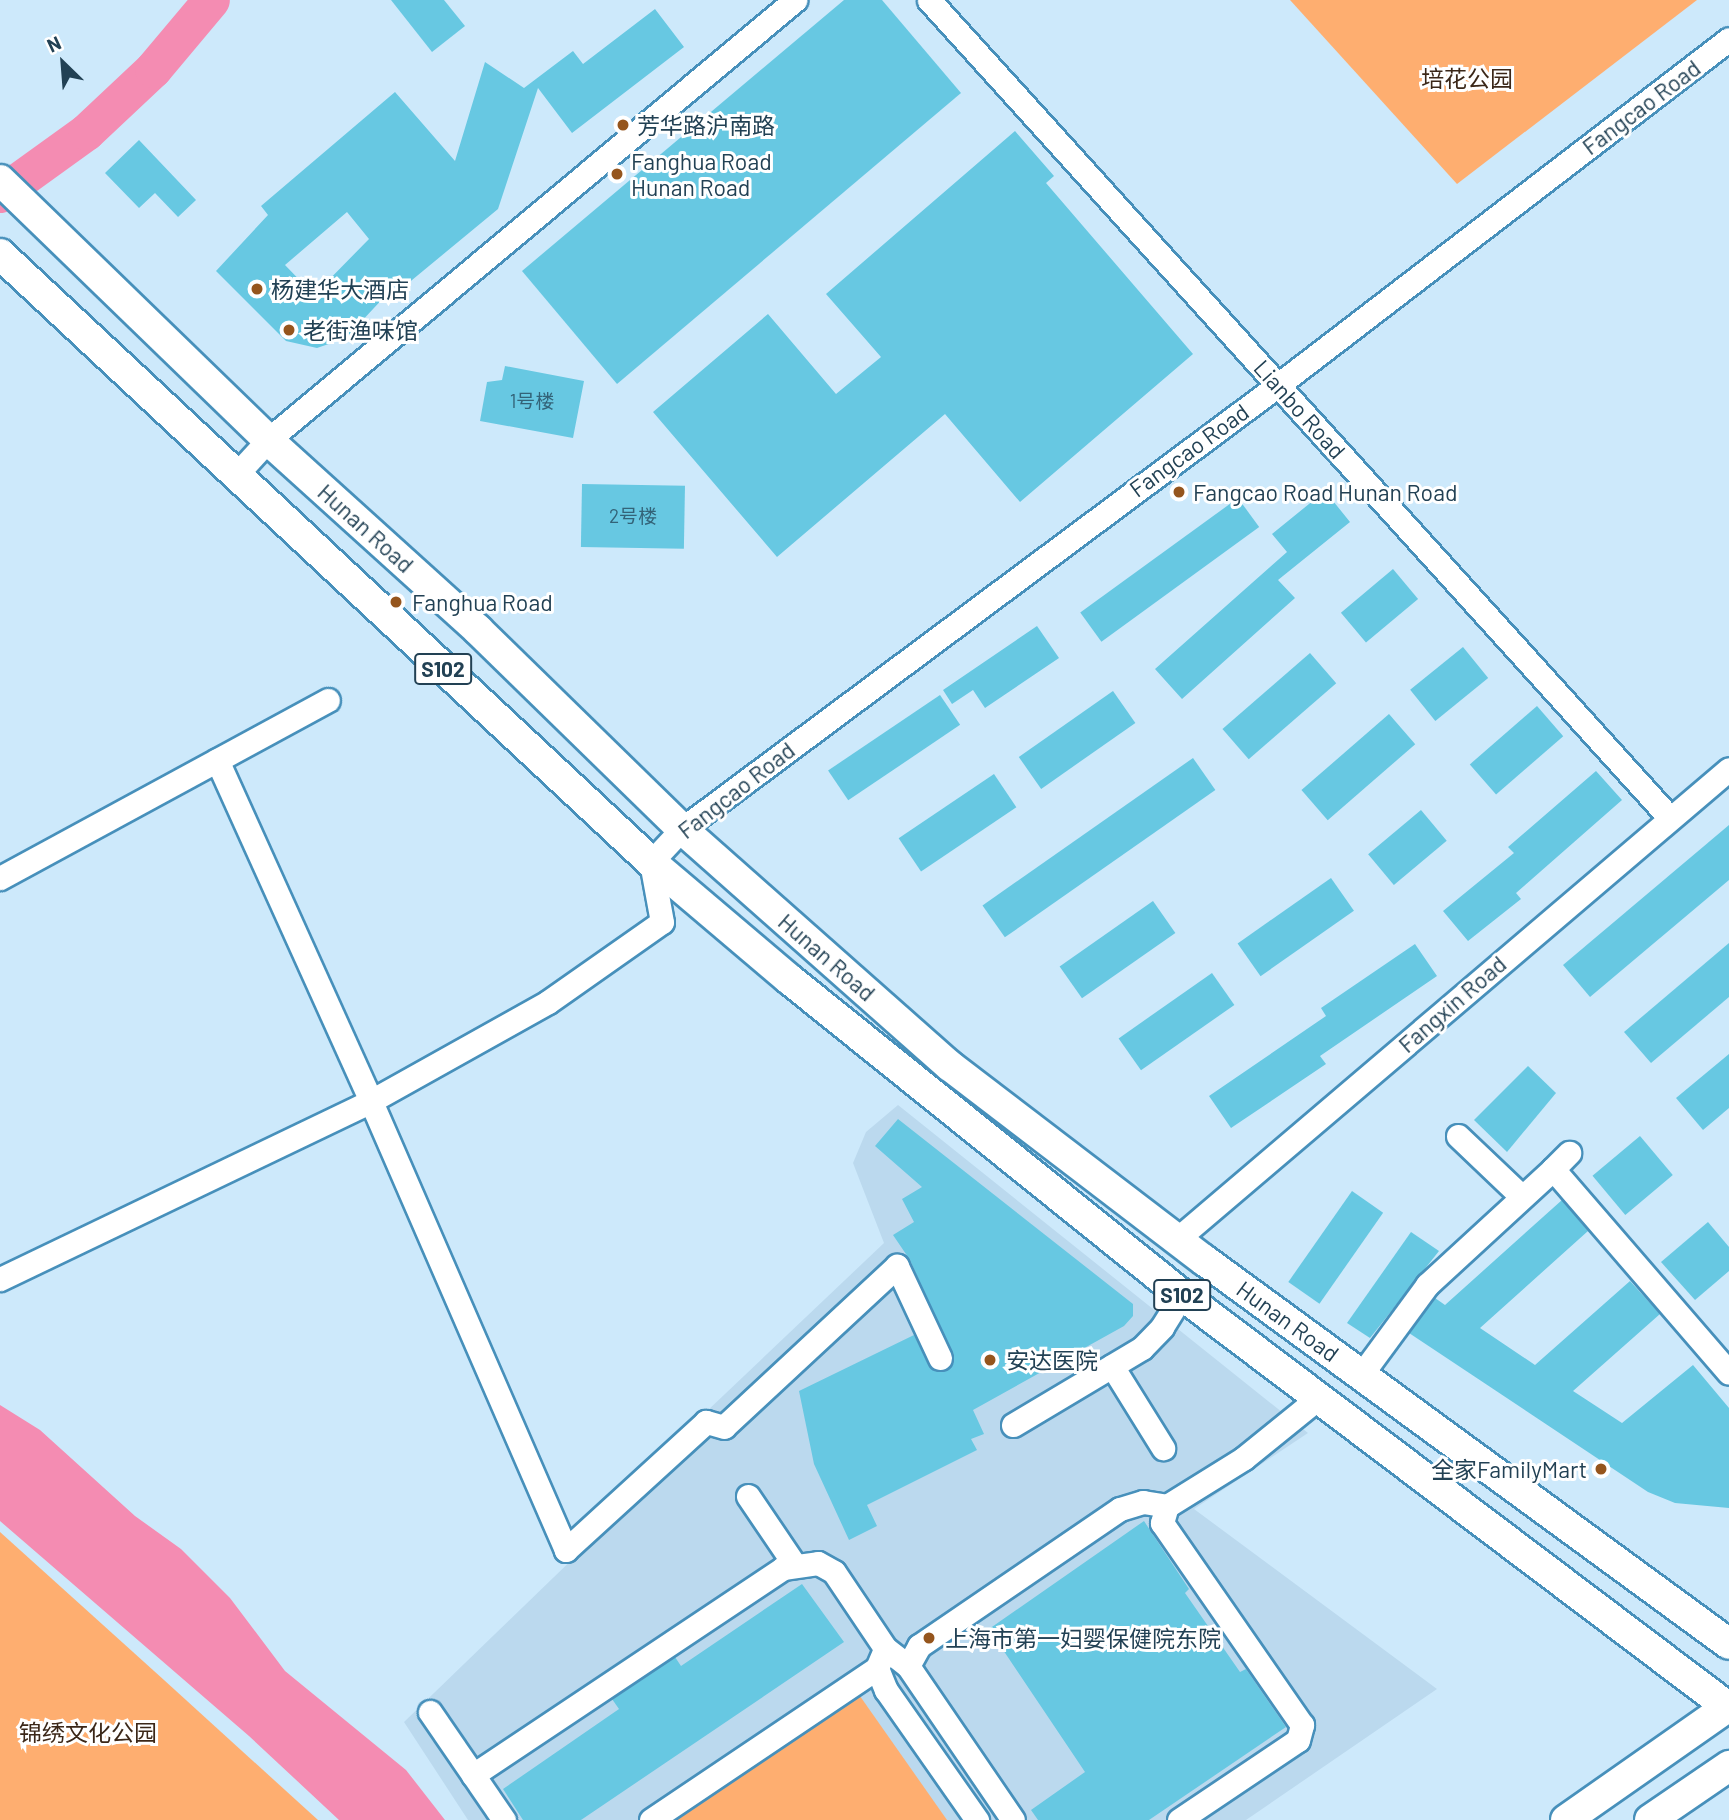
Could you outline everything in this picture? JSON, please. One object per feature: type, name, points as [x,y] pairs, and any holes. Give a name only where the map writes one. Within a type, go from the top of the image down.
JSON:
[{"type":"main road","name":"Hunan Road","points":[[0,180],[268,440],[478,630],[682,829],[950,1066],[1176,1240],[1729,1644]]},
{"type":"main road","name":"Hunan Road","points":[[0,254],[651,862],[789,979],[1182,1295],[1729,1707]]},
{"type":"main road","points":[[1566,1820],[1729,1707]]},
{"type":"main road","points":[[1650,1820],[1729,1766]]},
{"type":"street","points":[[235,476],[268,440],[795,0]]},
{"type":"street","name":"Lianbo Road","points":[[929,0],[1670,818]]},
{"type":"street","name":"Fangcao Road","points":[[651,862],[682,829],[1278,385],[1729,39]]},
{"type":"street","points":[[0,878],[328,700]]},
{"type":"street","points":[[217,760],[371,1101],[566,1550],[705,1422],[724,1427],[897,1266],[940,1358]]},
{"type":"street","name":"Fangxin Road","points":[[1176,1240],[1670,818],[1725,782]]},
{"type":"street","points":[[0,1279],[371,1101],[548,1002],[662,922],[651,862]]},
{"type":"street","points":[[1458,1136],[1522,1197]]},
{"type":"street","points":[[1361,1375],[1427,1285],[1561,1161],[1729,1373]]},
{"type":"street","points":[[1013,1425],[1142,1348],[1162,1327],[1182,1295]]},
{"type":"street","points":[[1112,1366],[1163,1448]]},
{"type":"street","points":[[908,1667],[919,1646],[1119,1509],[1143,1502],[1167,1506],[1244,1458],[1318,1398]]},
{"type":"street","points":[[748,1496],[794,1564]]},
{"type":"street","points":[[1167,1506],[1162,1523],[1302,1725],[1298,1740],[1179,1820]]},
{"type":"street","points":[[473,1775],[794,1564],[818,1563],[834,1572],[881,1658],[886,1690],[977,1820]]},
{"type":"street","points":[[881,1658],[908,1667],[1013,1820]]},
{"type":"street","points":[[651,1820],[881,1658]]},
{"type":"street","points":[[430,1712],[505,1820]]},
{"type":"shaded area","name":"上海市第一妇婴保健院东院","points":[[898,1105],[1308,1433],[1194,1509],[1437,1689],[1246,1820],[468,1820],[404,1722],[705,1431],[706,1412],[884,1243],[853,1163],[866,1132]]},
{"type":"shaded area","points":[[0,1405],[40,1430],[135,1516],[181,1549],[230,1598],[285,1671],[406,1770],[445,1820],[339,1820],[249,1736],[0,1521]]},
{"type":"green space","name":"培花公园","points":[[1290,0],[1697,0],[1457,184]]},
{"type":"green space","name":"锦绣文化公园","points":[[0,1532],[164,1680],[318,1820],[0,1820]]},
{"type":"green space","points":[[855,1689],[947,1820],[664,1820]]},
{"type":"building","points":[[391,0],[444,0],[465,26],[432,52]]},
{"type":"building","points":[[844,0],[882,0],[961,93],[617,384],[522,271]]},
{"type":"building","points":[[655,9],[684,47],[572,133],[538,88],[498,209],[406,285],[401,279],[346,338],[317,348],[286,341],[216,271],[268,215],[261,206],[395,92],[455,161],[485,62],[524,88],[573,51],[583,64]],"holes":[[[347,212],[369,239],[314,295],[285,265]]]},
{"type":"building","points":[[1015,131],[1054,176],[1046,183],[1193,354],[1020,502],[945,414],[777,557],[653,412],[768,314],[836,394],[881,357],[826,294]]},
{"type":"building","points":[[139,140],[196,200],[178,217],[155,193],[139,208],[105,173]]},
{"type":"building","points":[[505,366],[584,381],[573,438],[480,421],[487,382],[502,380]]},
{"type":"building","points":[[582,484],[685,486],[684,549],[581,547]]},
{"type":"building","points":[[1325,491],[1350,522],[1278,580],[1295,598],[1182,699],[1155,669],[1287,552],[1272,534]]},
{"type":"building","points":[[1238,498],[1259,527],[1101,642],[1080,613]]},
{"type":"building","points":[[1393,569],[1418,599],[1366,643],[1341,613]]},
{"type":"building","points":[[1037,626],[1059,658],[985,708],[973,690],[952,704],[943,690]]},
{"type":"building","points":[[1463,647],[1488,678],[1435,721],[1410,690]]},
{"type":"building","points":[[1310,653],[1336,683],[1249,759],[1222,729]]},
{"type":"building","points":[[1113,691],[1135,723],[1041,789],[1019,757]]},
{"type":"building","points":[[940,695],[960,725],[848,800],[828,770]]},
{"type":"building","points":[[1537,706],[1563,736],[1496,795],[1470,764]]},
{"type":"building","points":[[1389,714],[1415,744],[1328,820],[1301,790]]},
{"type":"building","points":[[1193,758],[1215,790],[1005,937],[982,905]]},
{"type":"building","points":[[1596,771],[1622,800],[1516,893],[1521,899],[1468,941],[1443,911],[1514,853],[1508,847]]},
{"type":"building","points":[[994,774],[1016,807],[921,871],[899,838]]},
{"type":"building","points":[[1421,810],[1447,841],[1394,885],[1368,854]]},
{"type":"building","points":[[1729,825],[1729,880],[1590,997],[1563,965]]},
{"type":"building","points":[[1331,878],[1354,911],[1261,976],[1238,943]]},
{"type":"building","points":[[1153,901],[1175,933],[1082,998],[1060,966]]},
{"type":"building","points":[[1729,943],[1729,997],[1651,1063],[1624,1032]]},
{"type":"building","points":[[1415,944],[1437,976],[1320,1056],[1326,1064],[1231,1128],[1209,1096],[1326,1016],[1321,1008]]},
{"type":"building","points":[[1212,973],[1234,1005],[1141,1070],[1119,1038]]},
{"type":"building","points":[[1729,1054],[1729,1108],[1703,1130],[1676,1098]]},
{"type":"building","points":[[1528,1066],[1556,1093],[1507,1152],[1474,1120]]},
{"type":"building","points":[[898,1119],[1133,1304],[1133,1316],[1124,1326],[973,1410],[984,1434],[971,1439],[977,1450],[867,1505],[877,1526],[849,1540],[814,1464],[799,1391],[914,1335],[933,1370],[945,1371],[954,1360],[910,1260],[893,1235],[914,1222],[902,1199],[922,1187],[875,1146]]},
{"type":"building","points":[[1640,1136],[1673,1175],[1625,1215],[1593,1176]]},
{"type":"building","points":[[1352,1191],[1383,1213],[1319,1304],[1288,1282]]},
{"type":"building","points":[[1562,1200],[1588,1231],[1480,1328],[1535,1365],[1630,1281],[1660,1314],[1573,1391],[1622,1423],[1693,1365],[1729,1408],[1729,1508],[1675,1503],[1648,1492],[1409,1333],[1435,1298],[1445,1305]]},
{"type":"building","points":[[1708,1222],[1729,1247],[1729,1271],[1695,1300],[1661,1262]]},
{"type":"building","points":[[1411,1232],[1439,1251],[1370,1338],[1347,1323]]},
{"type":"building","points":[[1144,1521],[1189,1589],[1185,1593],[1240,1672],[1246,1669],[1286,1727],[1149,1820],[1038,1820],[1031,1810],[1085,1772],[989,1629]]},
{"type":"building","points":[[802,1584],[844,1642],[581,1820],[523,1820],[503,1789],[619,1709],[612,1699],[675,1657],[681,1666]]},
{"type":"waterway","points":[[0,194],[86,132],[153,69],[211,0]]},
{"type":"place","name":"芳华路沪南路","points":[[623,125]]},
{"type":"place","name":"Fanghua Road Hunan Road","points":[[617,174]]},
{"type":"place","name":"杨建华大酒店","points":[[257,289]]},
{"type":"place","name":"老街渔味馆","points":[[289,330]]},
{"type":"place","name":"Fangcao Road Hunan Road","points":[[1179,492]]},
{"type":"place","name":"Fanghua Road","points":[[396,602]]},
{"type":"place","name":"安达医院","points":[[990,1360]]},
{"type":"place","name":"全家FamilyMart","points":[[1601,1469]]},
{"type":"place","name":"上海市第一妇婴保健院东院","points":[[929,1638]]}]
